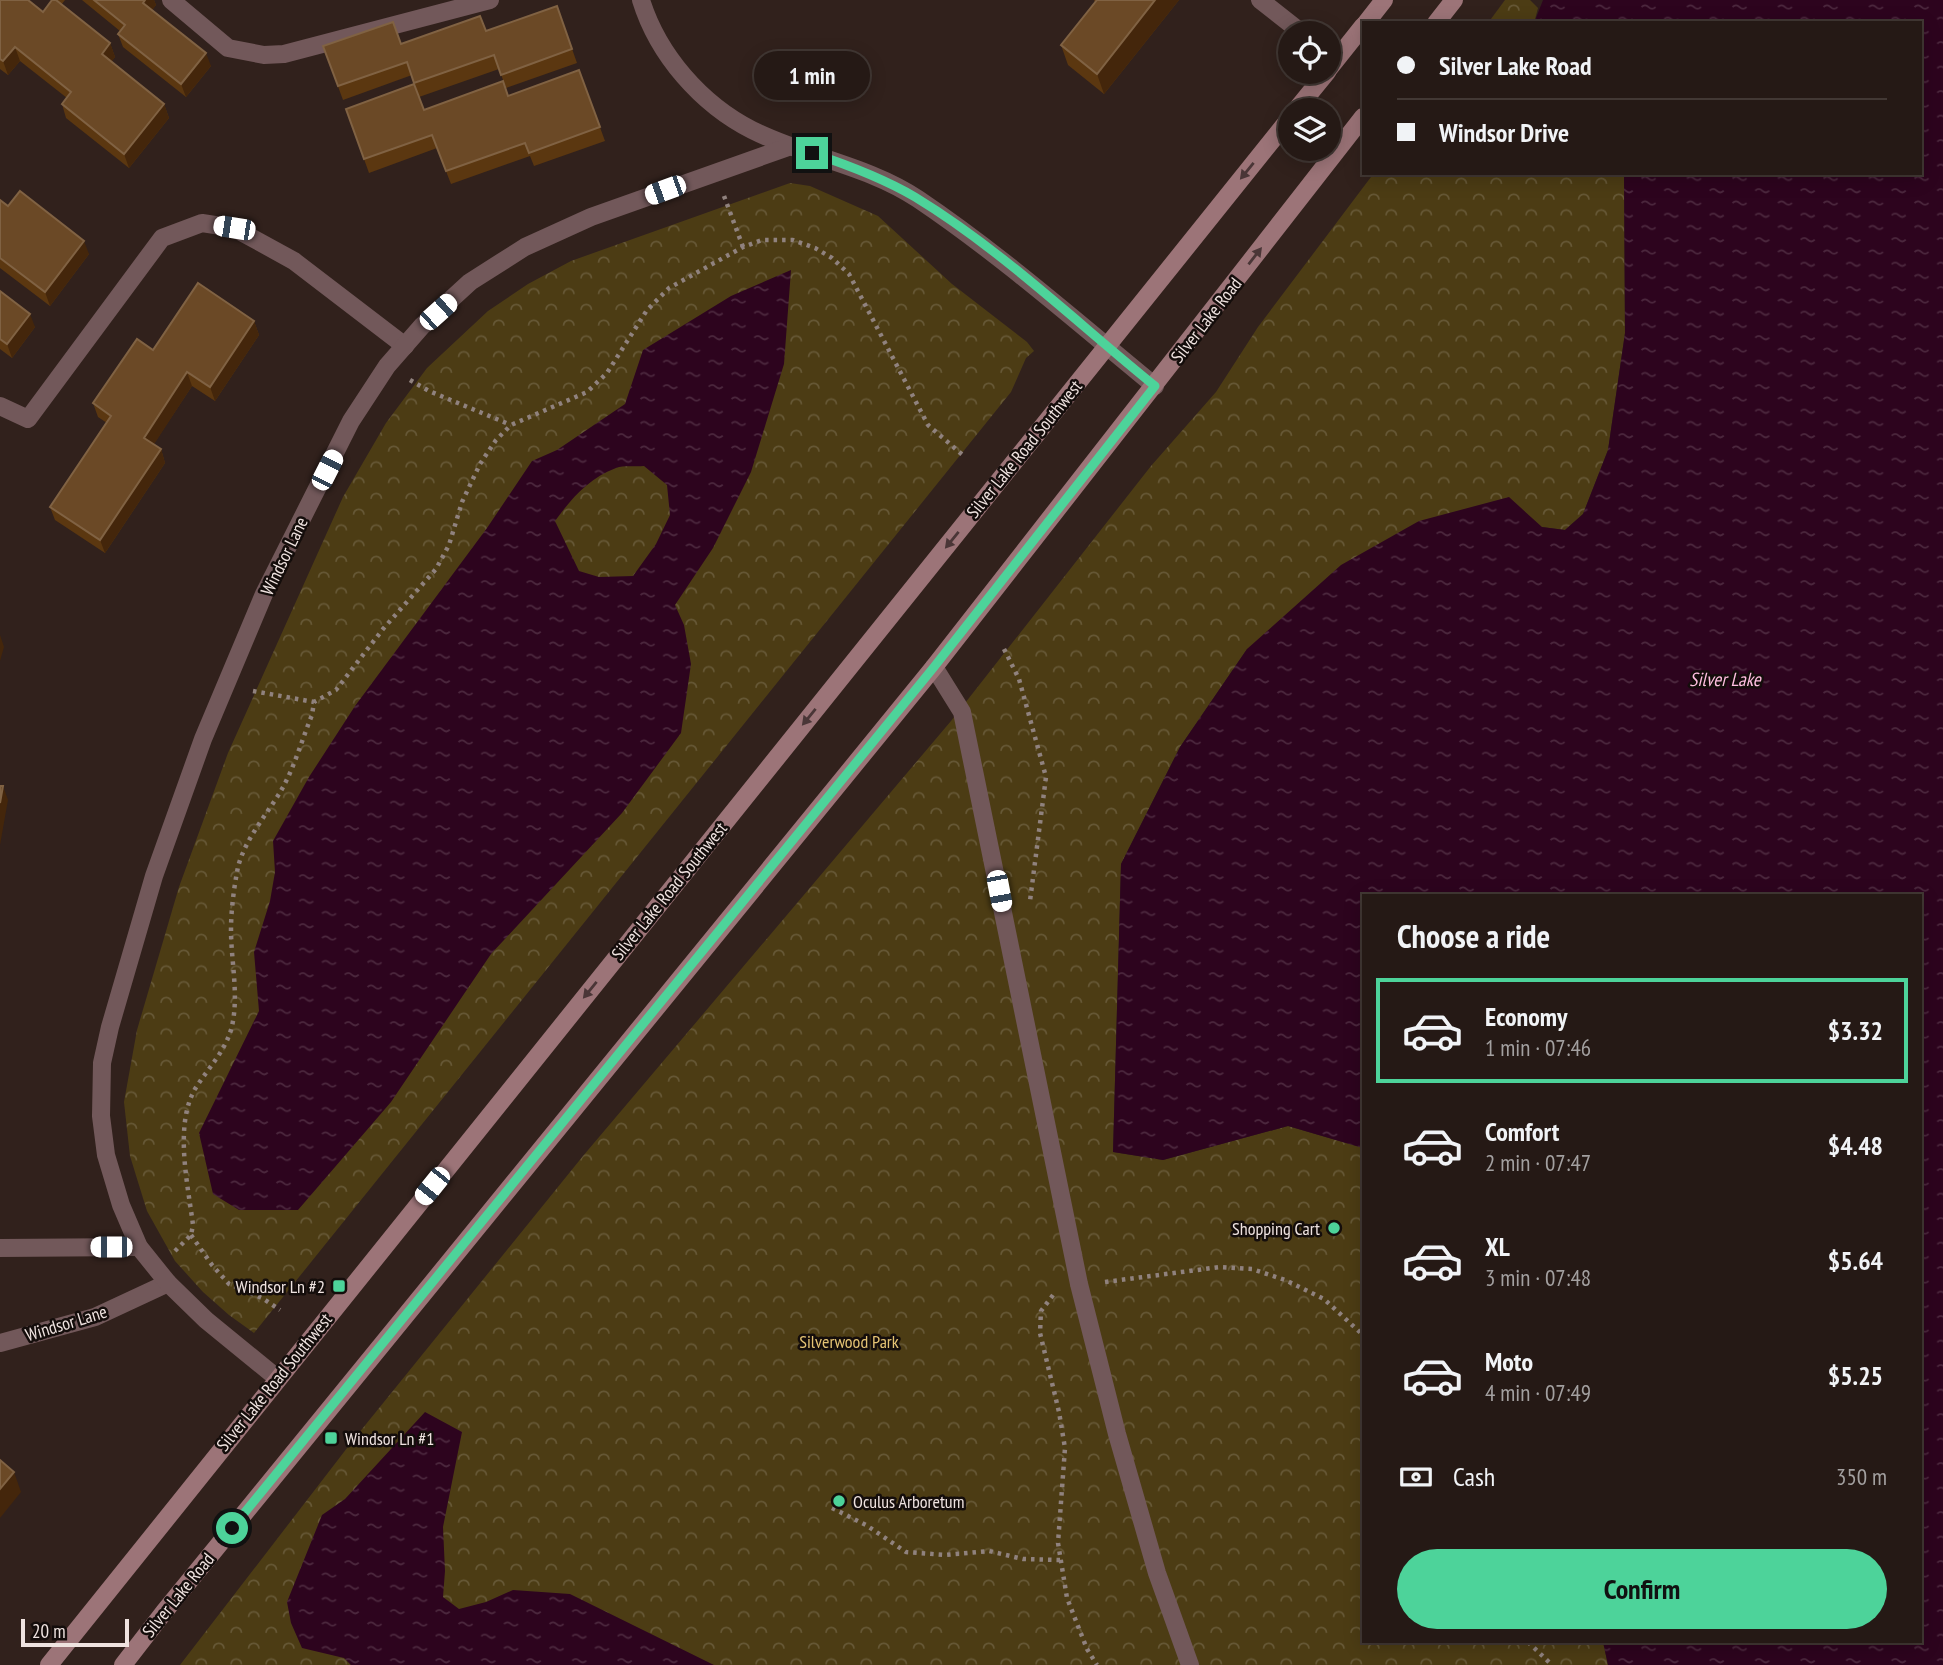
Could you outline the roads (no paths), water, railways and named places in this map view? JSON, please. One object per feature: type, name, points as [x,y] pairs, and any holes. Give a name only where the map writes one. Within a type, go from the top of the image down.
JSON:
[{"type":"main road","points":[[1367,21],[1384,0]]},
{"type":"main road","points":[[1438,21],[1454,0]]},
{"type":"main road","points":[[1341,51],[1362,27]]},
{"type":"main road","name":"Silver Lake Road","points":[[123,1665],[172,1601],[934,667],[1362,118]]},
{"type":"main road","name":"Silver Lake Road Southwest","points":[[49,1665],[1278,133]]},
{"type":"street","points":[[172,0],[228,48],[264,55],[284,54],[490,0]]},
{"type":"street","points":[[641,0],[658,40],[684,77],[715,106],[751,130],[855,167],[914,196],[977,239],[1155,386]]},
{"type":"street","points":[[1260,0],[1287,21]]},
{"type":"street","name":"Windsor Lane","points":[[277,1378],[206,1320],[169,1283],[139,1247],[121,1205],[106,1155],[101,1116],[102,1063],[110,1027],[154,876],[203,739],[264,594],[351,421],[387,366],[422,326],[470,282],[525,247],[590,217],[791,146]]},
{"type":"street","points":[[0,406],[28,419],[162,238],[202,223],[234,228],[294,261],[405,346]]},
{"type":"street","points":[[934,667],[962,712],[1079,1284],[1117,1434],[1157,1573],[1190,1665]]},
{"type":"street","points":[[0,1248],[139,1247]]},
{"type":"street","name":"Windsor Lane","points":[[0,1343],[96,1317],[169,1283]]},
{"type":"water","name":"Silver Lake","points":[[1543,0],[1943,0],[1943,1665],[1608,1665],[1603,1643],[1922,1643],[1922,894],[1362,894],[1362,1148],[1288,1126],[1163,1160],[1113,1152],[1121,864],[1180,747],[1247,649],[1341,565],[1419,521],[1509,497],[1542,527],[1565,530],[1583,514],[1608,450],[1625,333],[1624,175],[1922,175],[1922,21],[1535,21]]},
{"type":"water","points":[[791,270],[784,364],[751,472],[713,548],[675,605],[684,625],[691,664],[681,733],[622,813],[491,954],[391,1102],[298,1210],[239,1210],[213,1194],[199,1133],[259,1011],[254,952],[270,901],[275,872],[273,841],[309,777],[355,706],[487,528],[532,461],[557,450],[625,404],[643,350],[731,296]],"holes":[[[626,466],[644,466],[667,485],[670,515],[656,544],[633,576],[599,577],[579,571],[555,521],[581,490],[606,472]]]},
{"type":"water","points":[[425,1412],[462,1432],[443,1527],[443,1597],[459,1609],[486,1602],[513,1590],[570,1594],[714,1665],[351,1665],[344,1658],[302,1648],[291,1623],[287,1602],[322,1515],[345,1499]]},
{"type":"place","name":"Shopping Cart","points":[[1334,1228]]},
{"type":"place","name":"Windsor Ln #2","points":[[339,1286]]},
{"type":"place","name":"Windsor Ln #1","points":[[331,1438]]},
{"type":"place","name":"Oculus Arboretum","points":[[839,1501]]},
{"type":"park label","name":"Silverwood Park","points":[[849,1341]]}]
